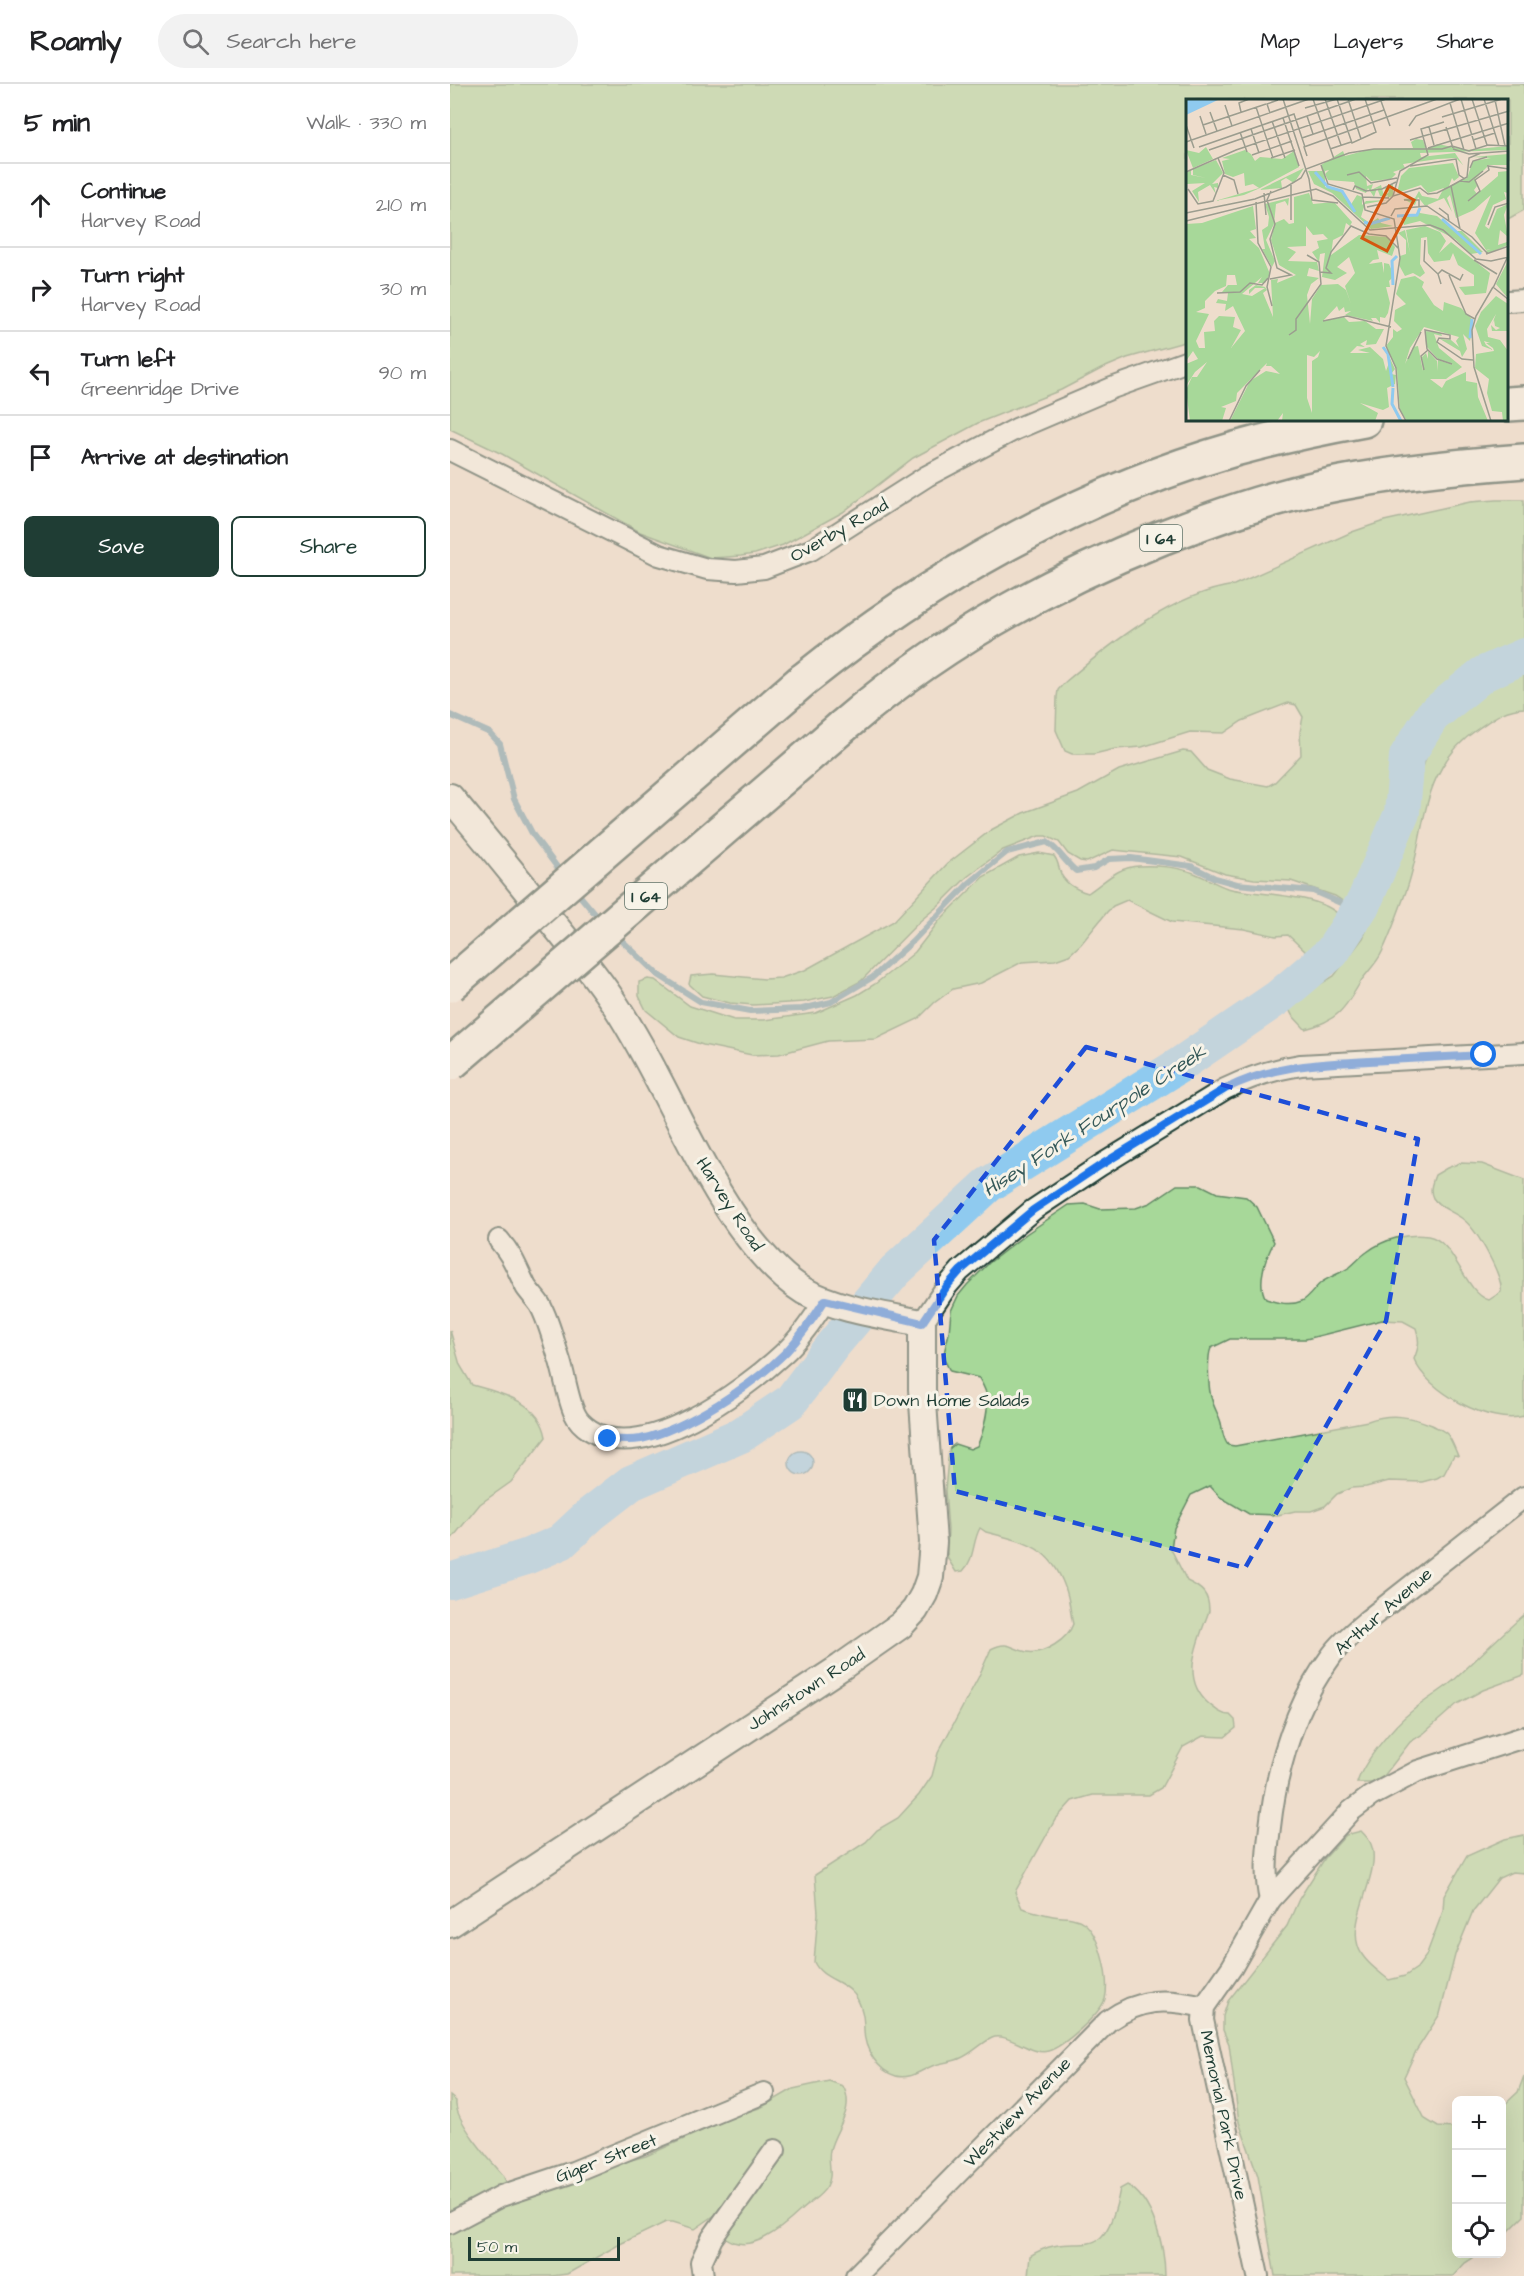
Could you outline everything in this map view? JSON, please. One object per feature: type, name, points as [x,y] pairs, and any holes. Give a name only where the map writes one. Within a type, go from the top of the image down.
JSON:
[{"type":"highway","points":[[1509,404],[1524,403]]},
{"type":"highway","points":[[450,985],[802,681],[843,648],[902,606],[1029,533],[1163,473],[1233,450],[1354,422]]},
{"type":"highway","name":"I 64","points":[[450,1064],[896,683],[982,625],[1044,590],[1160,538],[1245,507],[1316,488],[1386,475],[1459,465],[1524,460]]},
{"type":"street","points":[[1509,301],[1524,300]]},
{"type":"street","name":"Overby Road","points":[[450,450],[659,555],[707,569],[736,571],[764,568],[811,550],[927,476],[984,445],[1068,406],[1186,362]]},
{"type":"street","name":"Harvey Road","points":[[450,797],[594,974],[643,1052],[711,1181],[736,1221],[762,1254],[803,1290],[833,1303],[922,1323]]},
{"type":"street","points":[[922,1323],[960,1271],[1033,1210],[1101,1165],[1245,1079],[1300,1065],[1524,1053]]},
{"type":"street","points":[[499,1240],[512,1256],[526,1287],[540,1306],[555,1344],[574,1414],[583,1425],[608,1439],[625,1441],[641,1439],[674,1428],[711,1408],[735,1393],[784,1353],[833,1303]]},
{"type":"street","name":"Johnstown Road","points":[[450,1924],[841,1667],[901,1624],[915,1610],[930,1577],[933,1542],[922,1389],[922,1323]]},
{"type":"street","name":"Arthur Avenue","points":[[1269,1900],[1266,1861],[1280,1765],[1293,1726],[1325,1665],[1344,1641],[1369,1619],[1524,1497]]},
{"type":"street","name":"Memorial Park Drive","points":[[1258,2276],[1203,2020],[1204,2007],[1232,1967],[1269,1900],[1351,1811],[1371,1796],[1418,1771],[1524,1737]]},
{"type":"street","name":"Westview Avenue","points":[[856,2276],[1108,2021],[1121,2012],[1151,2001],[1180,2001],[1204,2007]]},
{"type":"street","name":"Giger Street","points":[[450,2223],[501,2196],[583,2168],[764,2093]]},
{"type":"street","points":[[703,2276],[701,2262],[712,2238],[775,2150]]},
{"type":"highlighted area","points":[[1086,1047],[1418,1139],[1386,1321],[1245,1568],[955,1491],[934,1240]]},
{"type":"green space","points":[[450,84],[1524,84],[1524,210],[1509,218],[1509,99],[1186,99],[1186,342],[1127,358],[1061,390],[978,423],[913,458],[843,512],[783,545],[755,554],[711,558],[640,532],[502,454],[450,429]]},
{"type":"green space","points":[[1524,500],[1524,651],[1497,657],[1477,667],[1452,692],[1417,720],[1403,746],[1393,783],[1391,814],[1384,839],[1383,860],[1362,890],[1347,904],[1335,896],[1291,881],[1254,879],[1225,874],[1182,857],[1113,850],[1087,862],[1080,861],[1068,854],[1059,842],[1046,836],[1039,836],[1003,850],[967,877],[861,981],[833,996],[804,1002],[753,1005],[730,1003],[702,996],[689,984],[691,976],[713,974],[764,979],[781,978],[805,970],[894,921],[947,864],[991,830],[1023,813],[1078,793],[1119,770],[1183,751],[1191,752],[1207,770],[1230,779],[1268,786],[1275,782],[1301,755],[1300,732],[1303,717],[1296,705],[1288,703],[1242,721],[1224,733],[1190,732],[1142,747],[1115,749],[1094,754],[1072,754],[1065,751],[1056,730],[1058,690],[1122,637],[1165,610],[1188,599],[1211,590],[1234,585],[1352,532],[1384,521],[1470,502]]},
{"type":"green space","points":[[1524,666],[1524,708],[1511,710],[1495,717],[1458,745],[1444,764],[1434,784],[1412,873],[1380,956],[1345,1006],[1333,1018],[1305,1029],[1289,1009],[1304,994],[1334,976],[1363,938],[1412,826],[1414,796],[1430,745],[1441,725],[1445,719],[1470,704],[1498,678]]},
{"type":"green space","points":[[1039,853],[1054,856],[1064,879],[1075,888],[1088,893],[1124,869],[1139,866],[1167,867],[1194,873],[1239,891],[1289,896],[1322,904],[1343,920],[1325,947],[1307,953],[1288,935],[1276,936],[1244,929],[1172,922],[1127,900],[1113,906],[1069,955],[1055,960],[1022,962],[981,983],[953,989],[918,1019],[876,1039],[828,1041],[779,1054],[752,1055],[703,1045],[679,1037],[646,1010],[639,996],[639,982],[648,979],[655,980],[690,1006],[734,1020],[764,1020],[816,1013],[857,995],[903,962],[915,952],[939,921],[983,877],[1019,857]]},
{"type":"green space","points":[[1460,1163],[1482,1164],[1524,1180],[1524,1416],[1510,1418],[1494,1416],[1477,1411],[1445,1394],[1431,1383],[1414,1359],[1418,1344],[1416,1328],[1403,1321],[1382,1320],[1306,1339],[1230,1339],[1211,1348],[1209,1382],[1211,1395],[1228,1445],[1235,1446],[1384,1417],[1400,1417],[1424,1422],[1445,1432],[1458,1456],[1454,1455],[1444,1474],[1437,1478],[1422,1482],[1389,1481],[1351,1488],[1337,1494],[1325,1506],[1311,1511],[1295,1511],[1278,1515],[1249,1514],[1220,1497],[1210,1486],[1191,1495],[1174,1528],[1171,1549],[1187,1581],[1204,1592],[1209,1605],[1196,1647],[1193,1671],[1195,1683],[1200,1694],[1209,1704],[1235,1720],[1236,1728],[1225,1737],[1203,1736],[1183,1747],[1161,1788],[1149,1795],[1093,1795],[1072,1801],[1055,1820],[1015,1892],[1022,1908],[1077,1919],[1090,1929],[1099,1947],[1105,1970],[1106,1991],[1102,2005],[1071,2037],[1048,2051],[1041,2052],[998,2037],[988,2040],[961,2058],[935,2065],[907,2077],[889,2073],[869,2052],[863,2014],[855,1995],[821,1972],[814,1962],[818,1913],[815,1875],[866,1842],[877,1830],[898,1818],[919,1795],[932,1776],[938,1753],[991,1649],[1006,1645],[1027,1652],[1041,1651],[1061,1640],[1073,1624],[1067,1592],[1059,1573],[1044,1554],[1034,1548],[980,1528],[972,1556],[963,1571],[956,1572],[948,1559],[945,1490],[949,1449],[955,1444],[970,1449],[977,1446],[987,1408],[986,1392],[979,1378],[950,1371],[943,1357],[951,1311],[958,1296],[989,1263],[1069,1205],[1085,1204],[1100,1209],[1136,1208],[1150,1203],[1177,1185],[1201,1185],[1217,1193],[1246,1197],[1257,1207],[1274,1242],[1265,1262],[1262,1278],[1263,1293],[1266,1299],[1284,1303],[1302,1301],[1322,1282],[1350,1267],[1374,1247],[1396,1238],[1420,1235],[1437,1240],[1445,1247],[1473,1288],[1489,1300],[1501,1292],[1501,1286],[1489,1255],[1470,1226],[1460,1217],[1439,1205],[1431,1193],[1435,1175]]},
{"type":"green space","points":[[450,1330],[460,1365],[472,1385],[507,1396],[528,1407],[542,1425],[546,1437],[511,1482],[480,1504],[450,1541]]},
{"type":"green space","points":[[1524,1615],[1524,1675],[1483,1690],[1457,1704],[1423,1734],[1410,1742],[1384,1776],[1372,1783],[1357,1783],[1372,1755],[1397,1725],[1453,1681]]},
{"type":"green space","points":[[1361,1831],[1370,1842],[1373,1865],[1356,1934],[1360,1951],[1367,1961],[1389,1980],[1405,1976],[1417,1968],[1426,1956],[1443,1911],[1444,1896],[1467,1856],[1505,1839],[1524,1835],[1524,1873],[1512,1872],[1499,1878],[1473,1911],[1455,1955],[1440,2014],[1416,2051],[1404,2077],[1425,2119],[1438,2127],[1452,2128],[1452,2258],[1473,2258],[1453,2276],[1275,2276],[1258,2176],[1239,2122],[1229,2044],[1223,2030],[1223,2016],[1228,2001],[1287,1926],[1299,1899],[1325,1858],[1346,1835]]},
{"type":"green space","points":[[1524,2076],[1524,2216],[1506,2234],[1506,2103],[1518,2092]]},
{"type":"green space","points":[[829,2081],[843,2086],[847,2103],[830,2150],[829,2182],[818,2196],[765,2238],[744,2244],[725,2237],[736,2188],[715,2215],[695,2229],[666,2222],[620,2244],[567,2274],[450,2276],[450,2234],[508,2203],[601,2168],[646,2156],[735,2116],[762,2107],[793,2089]]},
{"type":"green space","points":[[450,2096],[456,2101],[460,2118],[466,2128],[506,2182],[450,2211]]},
{"type":"green space","points":[[1127,2185],[1144,2201],[1156,2225],[1163,2252],[1165,2276],[1028,2276],[1030,2256],[1047,2248],[1087,2244],[1097,2240],[1106,2232],[1120,2189]]},
{"type":"water","points":[[801,1451],[809,1455],[813,1463],[809,1471],[801,1475],[793,1471],[789,1463],[793,1455]]},
{"type":"waterway","name":"Hisey Fork Fourpole Creek","points":[[450,1581],[526,1557],[561,1542],[591,1514],[631,1483],[741,1435],[790,1402],[832,1346],[895,1271],[988,1185],[1178,1066],[1279,997],[1332,952],[1364,902],[1402,813],[1407,756],[1432,716],[1483,674],[1524,656]]},
{"type":"waterway","points":[[450,715],[490,733],[500,744],[514,799],[533,835],[563,875]]},
{"type":"waterway","points":[[615,934],[657,974],[701,1002],[750,1011],[802,1009],[831,1002],[873,977],[912,942],[968,884],[1007,852],[1047,842],[1076,871],[1094,868],[1109,859],[1131,858],[1191,866],[1215,878],[1237,884],[1313,891],[1359,911]]},
{"type":"waterway","points":[[575,890],[601,921]]},
{"type":"place","name":"Down Home Salads","points":[[855,1400]]},
{"type":"route","points":[[608,1439],[625,1441],[641,1439],[674,1428],[735,1393],[784,1353],[801,1334],[825,1300],[922,1323],[960,1271],[1033,1210],[1101,1165],[1245,1079],[1280,1068],[1300,1065],[1484,1055]]}]
